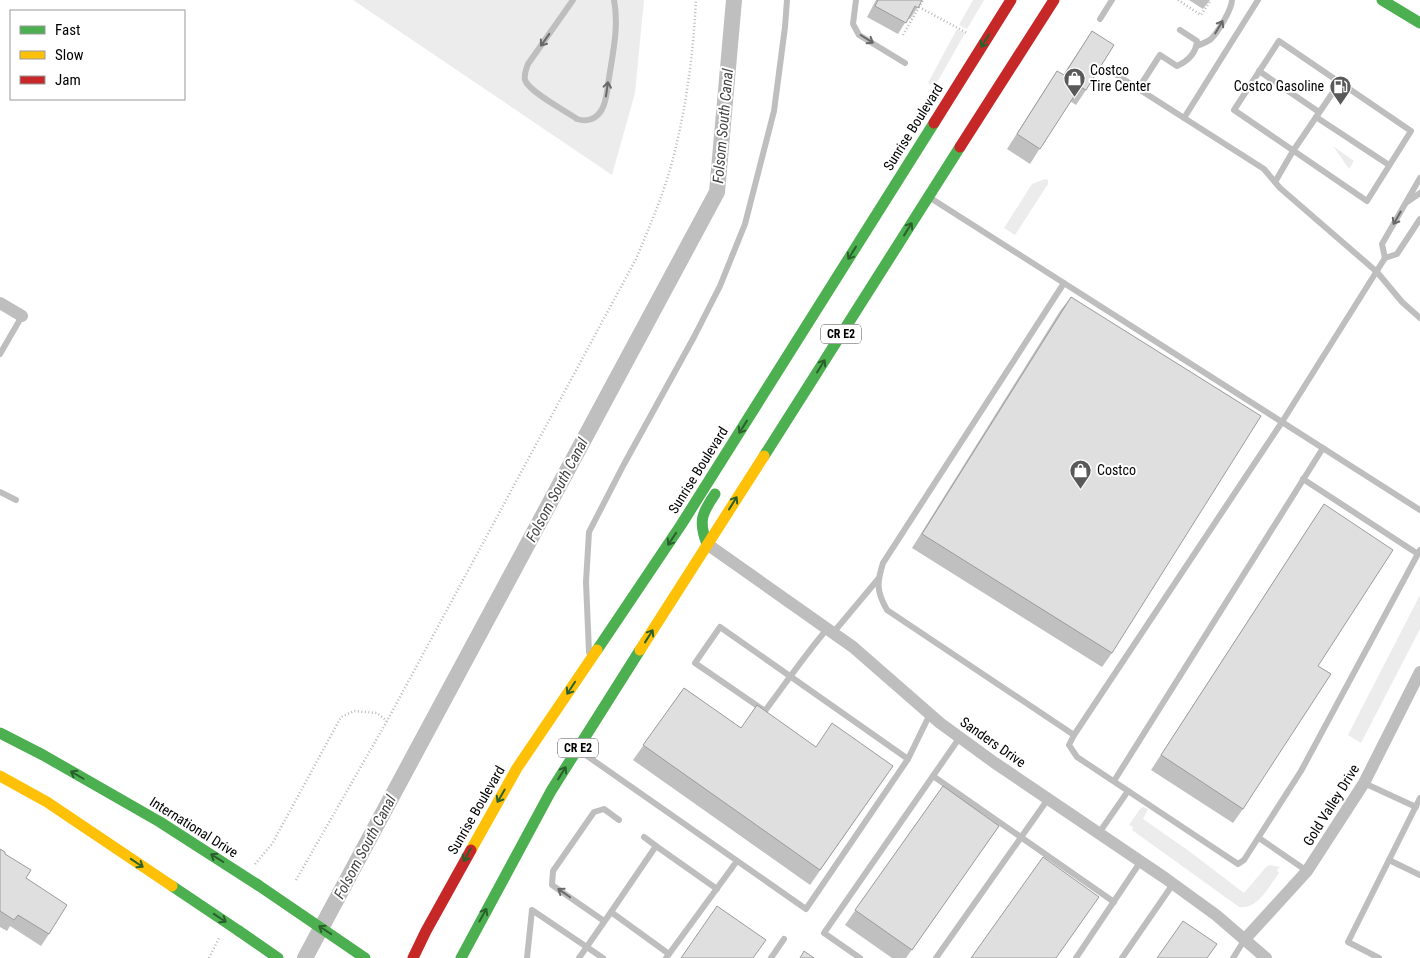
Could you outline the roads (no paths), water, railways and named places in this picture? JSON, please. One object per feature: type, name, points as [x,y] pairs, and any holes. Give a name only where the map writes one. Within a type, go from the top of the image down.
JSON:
[{"type":"main road","name":"Sunrise Boulevard","points":[[413,958],[426,930],[518,768],[681,525],[1011,0]]},
{"type":"main road","name":"CR E2","points":[[460,958],[550,791],[1054,0]]},
{"type":"main road","points":[[1382,0],[1420,23]]},
{"type":"main road","points":[[707,544],[701,526],[703,516],[709,502],[719,488],[726,454]]},
{"type":"main road","name":"International Drive","points":[[0,733],[43,755],[160,822],[247,877],[365,958]]},
{"type":"main road","points":[[0,776],[47,802],[278,958]]},
{"type":"street","points":[[0,303],[22,316]]},
{"type":"street","name":"Sanders Drive","points":[[707,544],[853,647],[930,714],[960,737],[1141,861],[1216,915],[1266,958]]},
{"type":"street","name":"Gold Valley Drive","points":[[1245,939],[1307,871],[1364,782],[1420,672]]},
{"type":"lane","points":[[573,0],[528,64],[526,81],[533,91],[577,119],[584,121],[591,120],[597,116],[606,100],[616,32],[614,0]]},
{"type":"lane","points":[[590,660],[587,632],[586,582],[589,532],[699,328],[720,286],[745,224],[774,112],[787,0]]},
{"type":"lane","points":[[856,0],[853,24],[859,34],[905,63]]},
{"type":"lane","points":[[1100,18],[1112,0]]},
{"type":"lane","points":[[1138,89],[1160,55],[1177,66],[1189,58],[1197,46],[1209,41],[1232,6],[1232,0]]},
{"type":"lane","points":[[1184,118],[1258,0]]},
{"type":"lane","points":[[1180,30],[1197,42],[1197,46]]},
{"type":"lane","points":[[1279,40],[1411,131],[1367,201],[1234,110],[1259,71],[1279,40]]},
{"type":"lane","points":[[1259,71],[1389,165]]},
{"type":"lane","points":[[1112,72],[1264,169],[1295,201],[1377,272],[1402,302],[1420,318]]},
{"type":"lane","points":[[1275,182],[1293,151],[1340,82]]},
{"type":"lane","points":[[1385,258],[1382,244],[1420,178]]},
{"type":"lane","points":[[1406,203],[1420,193]]},
{"type":"lane","points":[[928,196],[1420,510]]},
{"type":"lane","points":[[1303,479],[1419,552],[1300,771],[1259,838],[1244,860],[1238,864],[1077,757],[1069,745],[1074,734],[1282,422],[1385,258],[1397,254],[1420,219]]},
{"type":"lane","points":[[1064,283],[884,563],[879,578],[880,599],[887,610],[1074,734]]},
{"type":"lane","points":[[0,354],[22,316]]},
{"type":"lane","points":[[1114,781],[1323,448]]},
{"type":"lane","points":[[0,492],[16,500]]},
{"type":"lane","points":[[879,578],[791,676],[765,711],[695,663],[720,627],[791,676],[908,759]]},
{"type":"lane","points":[[577,749],[806,909],[908,759],[930,714]]},
{"type":"lane","points":[[860,958],[824,933],[960,737]]},
{"type":"lane","points":[[933,776],[1114,902]]},
{"type":"lane","points":[[1364,782],[1416,807]]},
{"type":"lane","points":[[1099,833],[1128,791]]},
{"type":"lane","points":[[1379,958],[1348,942],[1420,798]]},
{"type":"lane","points":[[936,958],[1048,799]]},
{"type":"lane","points":[[604,921],[552,885],[553,871],[594,812],[604,809],[619,820]]},
{"type":"lane","points":[[644,837],[717,889]]},
{"type":"lane","points":[[1259,838],[1307,871]]},
{"type":"lane","points":[[579,958],[656,846]]},
{"type":"lane","points":[[1389,860],[1420,875]]},
{"type":"lane","points":[[610,912],[667,956],[737,861]]},
{"type":"lane","points":[[1076,958],[1141,861]]},
{"type":"lane","points":[[1122,958],[1173,884]]},
{"type":"lane","points":[[526,958],[532,910],[603,958]]},
{"type":"lane","points":[[771,958],[784,939]]},
{"type":"lane","points":[[1232,958],[1245,939]]},
{"type":"waterway","name":"Folsom South Canal","points":[[305,958],[717,192],[734,0]]},
{"type":"place","name":"Costco Tire Center","points":[[1074,97]]},
{"type":"place","name":"Costco Gasoline","points":[[1340,105]]},
{"type":"place","name":"Costco","points":[[1081,489]]}]
